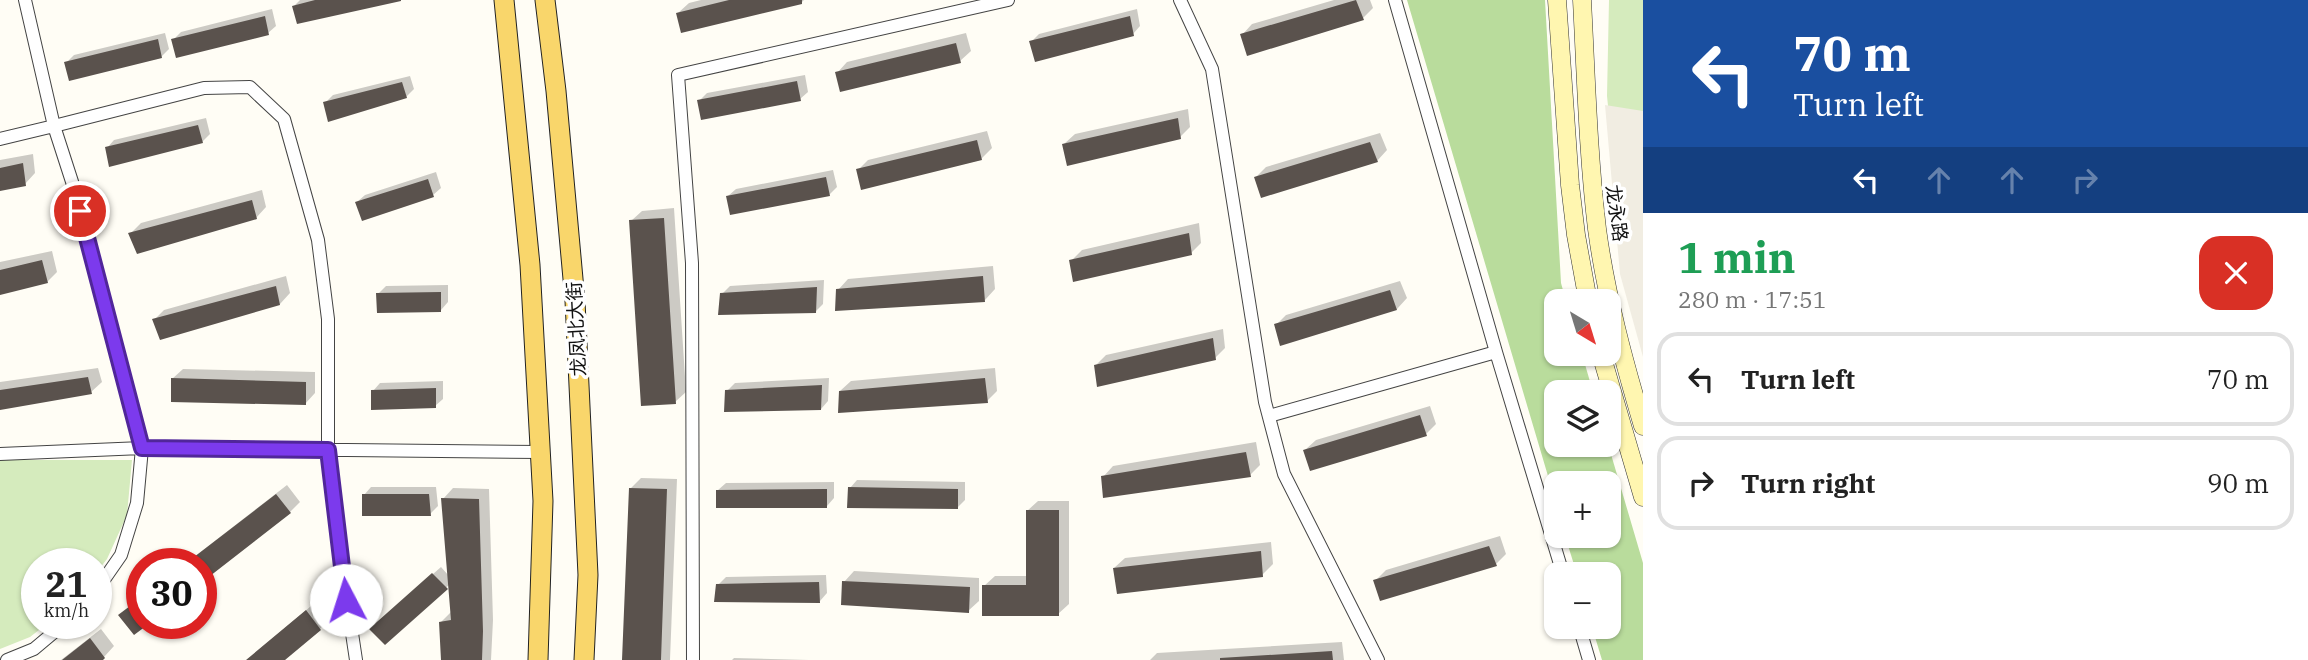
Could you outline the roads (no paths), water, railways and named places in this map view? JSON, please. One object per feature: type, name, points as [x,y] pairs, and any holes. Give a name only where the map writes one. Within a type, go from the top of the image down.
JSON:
[{"type":"main road","points":[[504,0],[530,265],[541,452],[543,501],[538,660]]},
{"type":"main road","name":"龙凤北大街","points":[[545,0],[575,301],[588,575],[584,660]]},
{"type":"main road","points":[[1556,0],[1570,185],[1586,289]]},
{"type":"main road","name":"龙永路","points":[[1582,0],[1591,177],[1598,232],[1618,338],[1643,426]]},
{"type":"main road","points":[[1605,366],[1643,497]]},
{"type":"street","points":[[25,0],[54,126],[75,191],[142,448],[138,503],[121,555],[112,568]]},
{"type":"street","points":[[693,660],[692,263],[678,75],[1008,0]]},
{"type":"street","points":[[1180,0],[1213,69],[1269,416],[1284,474],[1378,660]]},
{"type":"street","points":[[1395,0],[1559,562]]},
{"type":"street","points":[[0,139],[204,88],[250,87],[284,119],[318,240],[328,318],[328,450],[356,660]]},
{"type":"street","points":[[1269,416],[1496,352]]},
{"type":"street","points":[[0,454],[142,448],[541,452]]},
{"type":"street","points":[[8,660],[34,649],[46,639]]},
{"type":"street","points":[[1583,639],[1589,660]]}]
